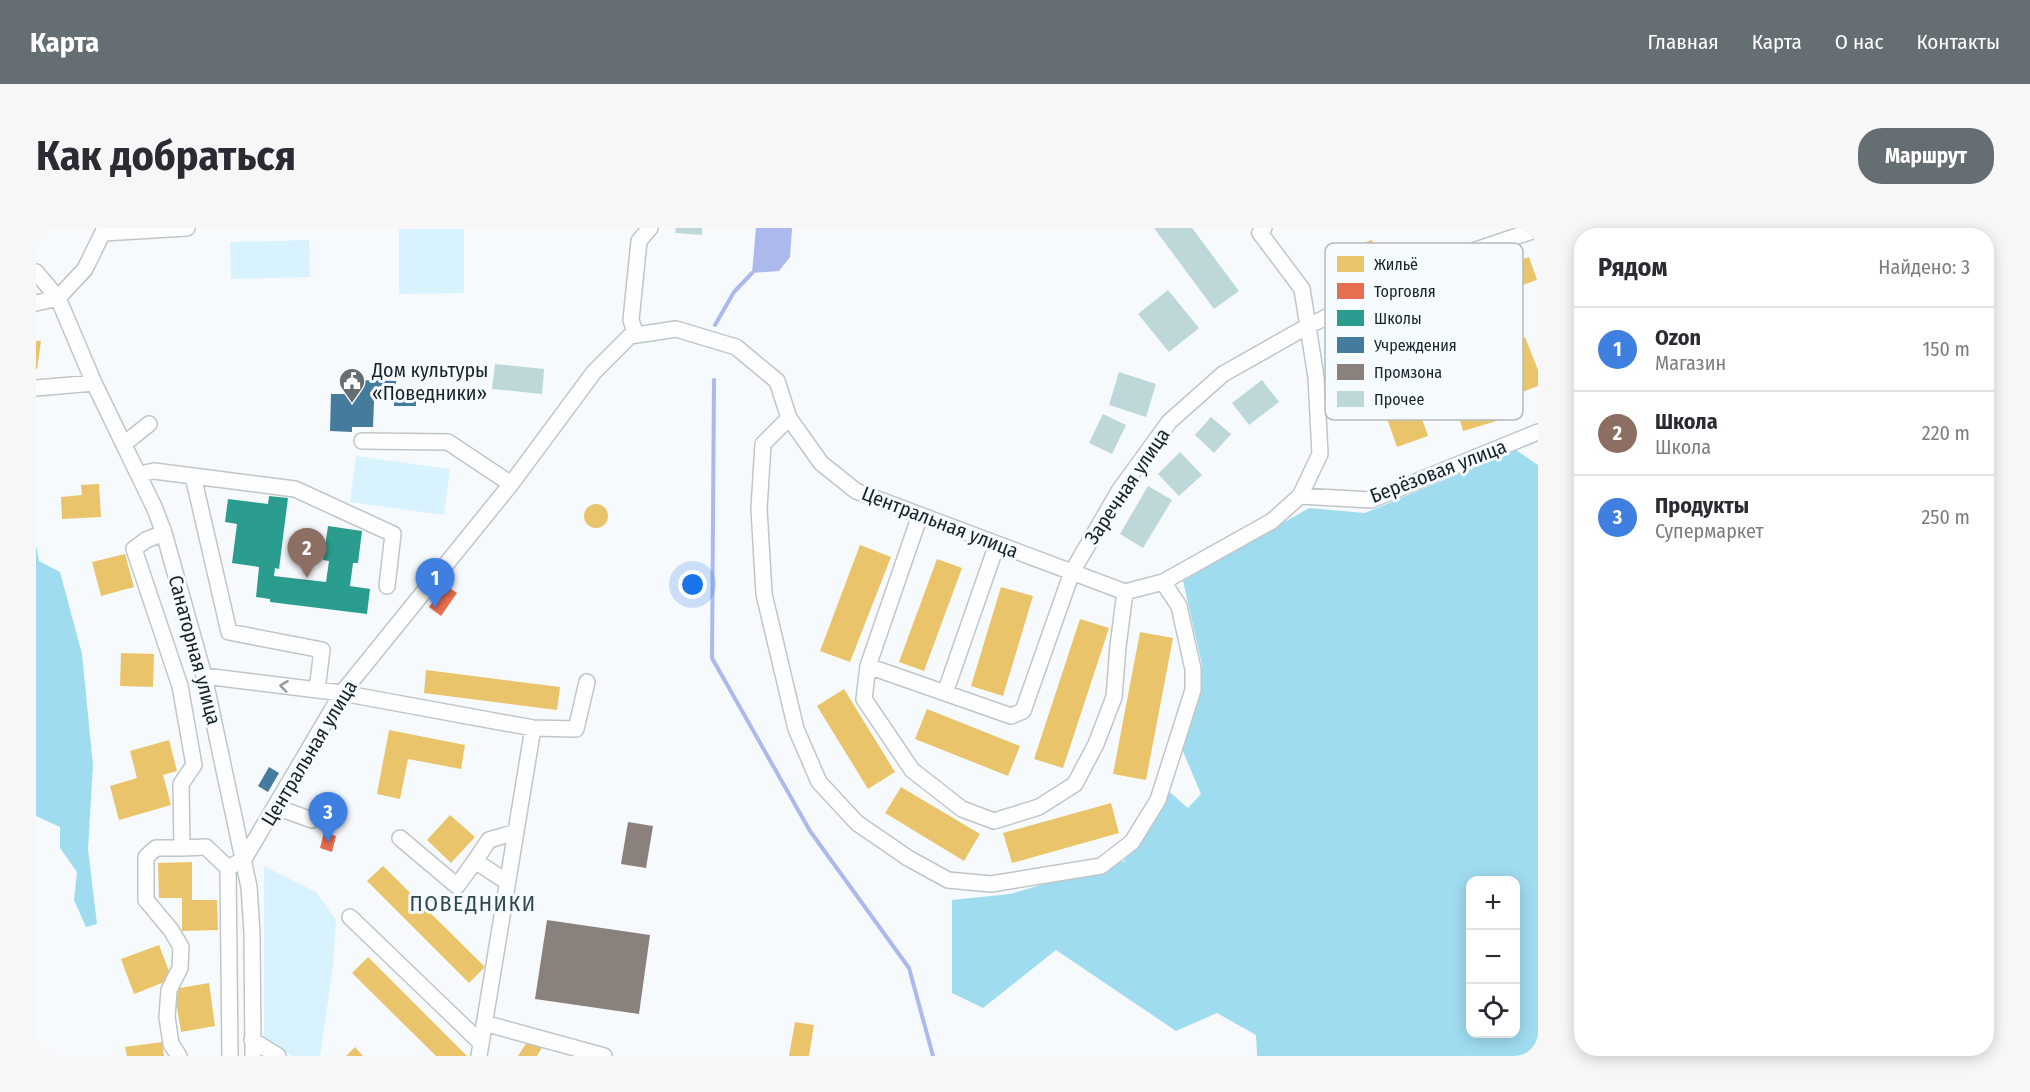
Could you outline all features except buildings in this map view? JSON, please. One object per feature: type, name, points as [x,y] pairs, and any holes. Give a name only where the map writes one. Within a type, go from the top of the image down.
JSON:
[{"type":"street","points":[[36,303],[58,298],[85,269],[104,230],[187,228]]},
{"type":"street","points":[[636,335],[631,320],[639,241],[650,228]]},
{"type":"street","name":"Заречная улица","points":[[1496,243],[1538,229]]},
{"type":"street","points":[[920,515],[868,666],[864,699],[912,770],[962,809],[994,821],[1039,807],[1075,784],[1096,744],[1114,698],[1125,592],[1163,582],[1272,521],[1300,496],[1320,454],[1316,377],[1302,289],[1259,230]]},
{"type":"street","name":"Санаторная улица","points":[[36,272],[58,298],[94,383],[139,474],[164,533],[204,676],[251,900],[253,1056]]},
{"type":"street","name":"Заречная улица","points":[[868,666],[1011,716],[1023,711],[1072,572],[1119,491],[1169,422],[1223,374],[1325,318]]},
{"type":"street","name":"Центральная улица","points":[[244,859],[342,693],[511,484],[594,372],[630,336],[676,329],[736,347],[777,381],[789,418],[821,463],[856,491],[1125,592]]},
{"type":"street","points":[[36,388],[94,383]]},
{"type":"street","points":[[789,418],[763,444],[759,510],[764,594],[796,729],[819,783],[857,823],[908,858],[948,880],[991,884],[1101,866],[1132,842],[1158,800],[1193,690],[1193,669],[1179,606],[1163,582]]},
{"type":"street","points":[[124,444],[149,424]]},
{"type":"street","name":"Берёзовая улица","points":[[1300,496],[1371,500],[1538,432]]},
{"type":"street","points":[[362,441],[448,442],[511,484]]},
{"type":"street","points":[[139,474],[154,471],[295,489],[393,534],[387,585]]},
{"type":"street","points":[[193,476],[229,632],[322,650],[317,690]]},
{"type":"street","points":[[164,533],[146,540],[134,549],[180,686],[194,765],[181,784],[182,848]]},
{"type":"street","points":[[945,693],[997,544]]},
{"type":"street","points":[[204,676],[342,693],[533,728],[576,729],[587,682]]},
{"type":"street","points":[[480,1049],[533,728]]},
{"type":"street","points":[[277,805],[312,820]]},
{"type":"street","points":[[400,838],[457,886],[489,840],[516,832]]},
{"type":"street","points":[[178,1056],[171,1044],[167,1017],[169,990],[180,968],[181,947],[171,930],[146,900],[146,856],[156,848],[206,847],[228,868],[230,1056]]},
{"type":"street","points":[[228,868],[244,859]]},
{"type":"street","points":[[475,861],[507,882]]},
{"type":"street","points":[[350,917],[480,1049]]},
{"type":"street","points":[[484,1023],[604,1056]]},
{"type":"street","points":[[252,1040],[278,1056]]},
{"type":"shaded area","points":[[756,228],[792,228],[790,257],[779,271],[752,273]]},
{"type":"shaded area","points":[[399,229],[464,229],[464,293],[399,294]]},
{"type":"shaded area","points":[[309,240],[310,277],[231,279],[230,242]]},
{"type":"shaded area","points":[[1516,450],[1538,465],[1538,1056],[1257,1056],[1256,1035],[1217,1013],[1176,1031],[1056,950],[983,1008],[952,993],[952,900],[1010,894],[1124,861],[1165,788],[1188,808],[1201,794],[1182,749],[1202,665],[1183,581],[1309,508],[1365,513]]},
{"type":"shaded area","points":[[356,456],[450,469],[444,515],[350,502]]},
{"type":"shaded area","points":[[36,545],[39,561],[60,572],[82,654],[93,765],[88,849],[97,924],[86,927],[74,900],[77,872],[60,848],[60,827],[36,816]]},
{"type":"shaded area","points":[[264,866],[316,892],[336,920],[333,967],[320,1056],[292,1056],[264,1039]]},
{"type":"waterway","points":[[715,325],[734,292],[752,273]]},
{"type":"waterway","points":[[714,380],[712,658],[810,831],[909,968],[933,1056]]},
{"type":"place","name":"Дом культуры «Поведники»","points":[[352,404]]},
{"type":"place","name":"Школа","points":[[307,578]]},
{"type":"place","name":"Ozon","points":[[435,608]]},
{"type":"place","name":"Продукты","points":[[328,842]]},
{"type":"district","name":"ПОВЕДНИКИ","points":[[473,903]]}]
